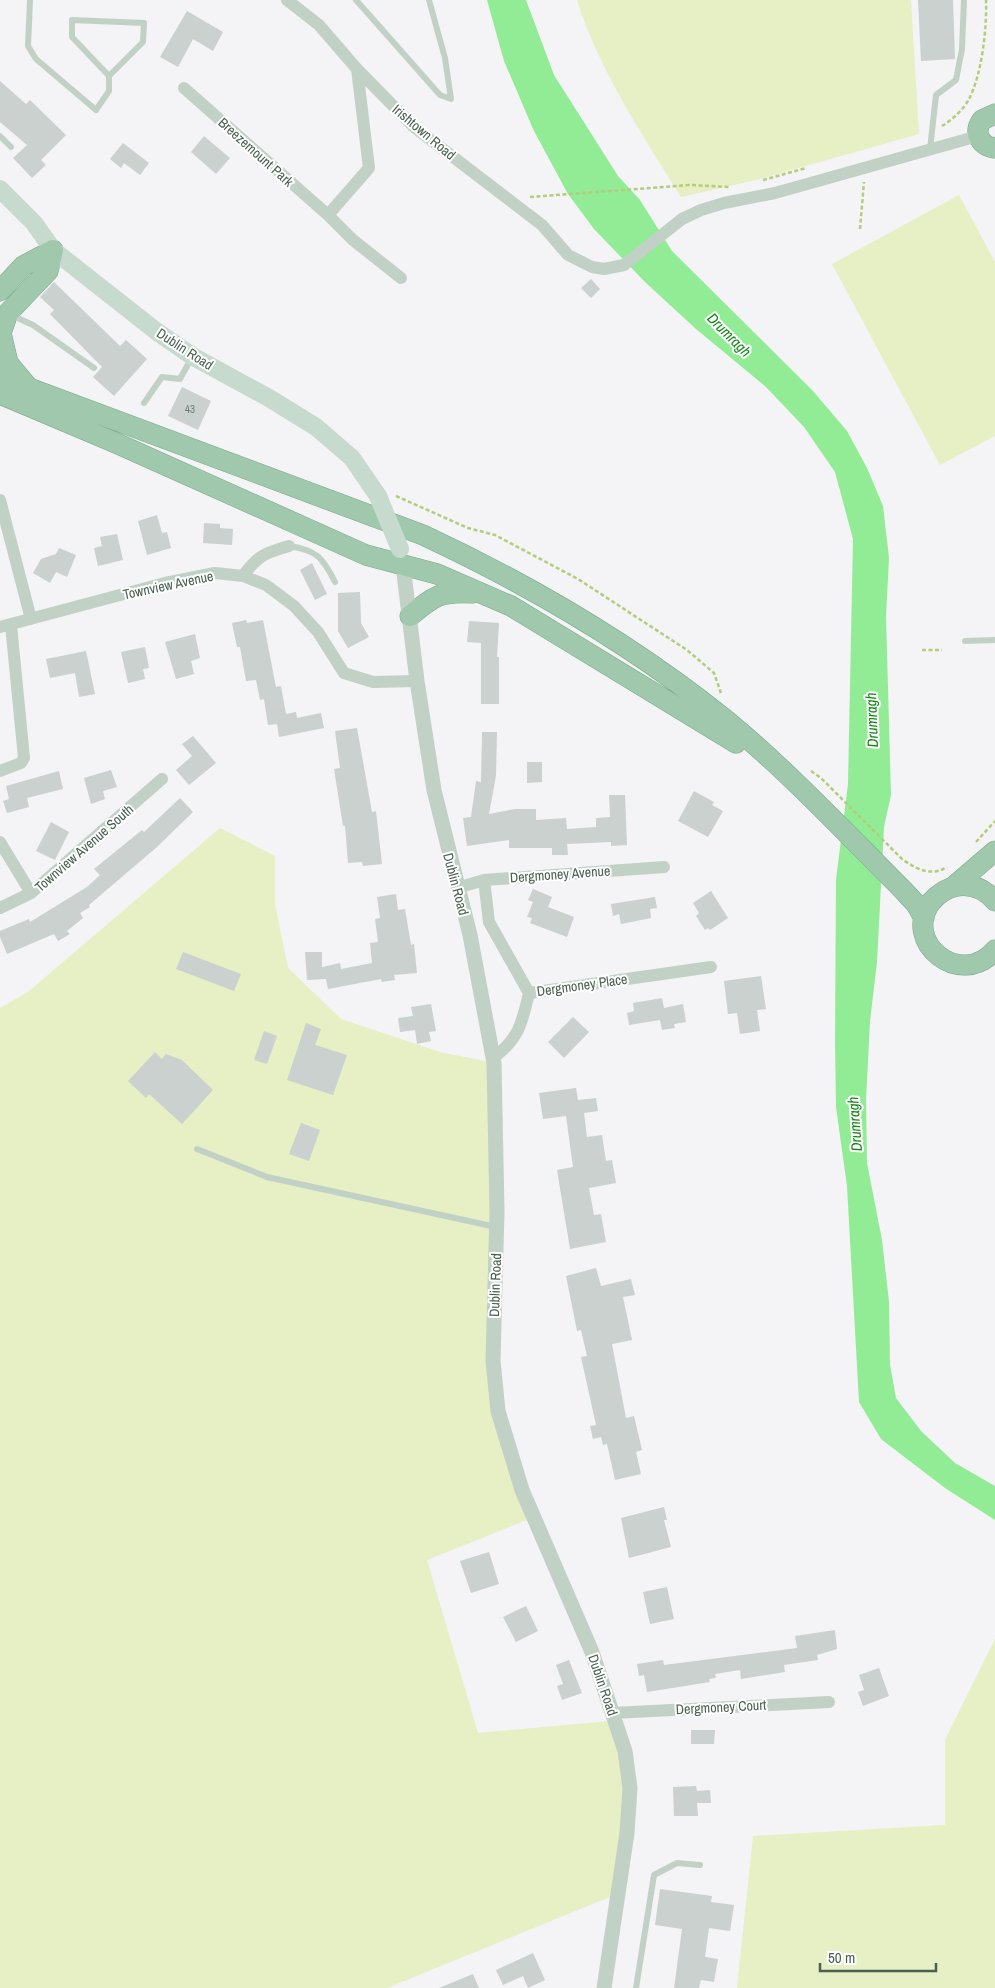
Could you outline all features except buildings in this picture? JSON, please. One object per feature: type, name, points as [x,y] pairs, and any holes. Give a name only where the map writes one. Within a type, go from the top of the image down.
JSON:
[{"type":"highway","points":[[994,108],[979,124],[978,136],[984,145],[995,148]]},
{"type":"highway","points":[[0,291],[23,266],[53,250]]},
{"type":"highway","points":[[29,388],[8,363],[1,334],[8,313],[48,271],[53,250]]},
{"type":"highway","points":[[0,377],[423,535],[569,612],[638,656],[726,720],[810,796],[916,904],[924,918],[926,939],[936,955],[952,964],[986,966],[988,958],[995,950]]},
{"type":"highway","points":[[0,394],[116,443],[366,555],[402,557],[510,606],[783,771]]},
{"type":"highway","points":[[410,616],[432,598],[449,592],[485,594]]},
{"type":"highway","points":[[924,918],[935,898],[953,887],[995,851]]},
{"type":"highway","points":[[898,886],[918,896],[935,898]]},
{"type":"highway","points":[[953,887],[972,886],[995,895]]},
{"type":"main road","name":"Dublin Road","points":[[0,189],[34,223],[53,250],[156,331],[192,356],[269,398],[316,427],[352,458],[378,496],[402,557]]},
{"type":"street","name":"Irishtown Road","points":[[292,1],[319,25],[356,70],[414,127],[542,225],[568,255],[592,267],[604,269],[624,265],[682,219],[724,203],[775,193],[865,168]]},
{"type":"street","points":[[328,215],[368,168],[356,70]]},
{"type":"street","name":"Breezemount Park","points":[[184,88],[328,215],[353,240],[401,278]]},
{"type":"street","points":[[865,168],[978,136]]},
{"type":"street","points":[[0,500],[31,619]]},
{"type":"street","points":[[243,576],[254,560],[264,554],[289,546]]},
{"type":"street","name":"Dublin Road","points":[[402,557],[417,681],[434,790],[472,944],[493,1058],[497,1163],[493,1361],[498,1410],[522,1490],[592,1652],[625,1751],[630,1788],[624,1858],[604,1988]]},
{"type":"street","name":"Townview Avenue","points":[[5,626],[165,583],[215,573],[243,576],[266,585],[294,606],[318,632],[344,673],[373,682],[417,681]]},
{"type":"street","points":[[0,771],[21,763],[24,758],[5,626]]},
{"type":"street","name":"Townview Avenue South","points":[[0,908],[32,894],[162,779]]},
{"type":"street","points":[[0,842],[32,894]]},
{"type":"street","name":"Dergmoney Avenue","points":[[457,888],[484,880],[664,867]]},
{"type":"street","points":[[484,880],[489,922],[529,993]]},
{"type":"street","name":"Dergmoney Place","points":[[493,1058],[508,1047],[518,1032],[529,993],[711,967]]},
{"type":"street","name":"Dergmoney Court","points":[[613,1713],[829,1702]]},
{"type":"lane","points":[[30,0],[28,46],[36,59],[96,110],[109,91],[109,76],[72,37],[72,20],[144,23],[143,42],[109,76]]},
{"type":"lane","points":[[356,0],[440,95],[451,98],[445,58],[429,0]]},
{"type":"lane","points":[[930,150],[936,95],[956,80],[962,49],[964,0]]},
{"type":"lane","points":[[0,136],[11,146]]},
{"type":"lane","points":[[8,313],[33,325],[94,368]]},
{"type":"lane","points":[[144,404],[162,377],[180,379],[192,356]]},
{"type":"lane","points":[[289,546],[313,551],[324,560],[335,582]]},
{"type":"lane","points":[[965,641],[995,640]]},
{"type":"lane","points":[[197,1149],[267,1177],[497,1228]]},
{"type":"lane","points":[[636,1988],[654,1875],[677,1864],[700,1864]]},
{"type":"path","points":[[932,133],[951,121],[969,100],[979,69],[986,15],[986,0]]},
{"type":"path","points":[[758,181],[813,166]]},
{"type":"path","points":[[860,229],[865,168]]},
{"type":"path","points":[[543,197],[690,185],[729,186]]},
{"type":"path","points":[[922,650],[942,650]]},
{"type":"path","points":[[820,778],[902,859],[918,870],[939,872],[955,862]]},
{"type":"path","points":[[976,842],[995,821]]},
{"type":"shaded area","points":[[577,0],[911,0],[919,134],[756,180],[681,197],[609,76],[586,26]]},
{"type":"shaded area","points":[[959,195],[995,262],[995,436],[940,465],[832,264]]},
{"type":"shaded area","points":[[220,828],[275,856],[275,904],[288,968],[341,1019],[440,1052],[494,1063],[498,1411],[534,1517],[427,1560],[478,1733],[611,1721],[625,1751],[617,1894],[387,1988],[0,1988],[0,1008],[28,992]]},
{"type":"shaded area","points":[[995,1639],[995,1988],[737,1988],[753,1836],[945,1825],[945,1740]]},
{"type":"water","name":"Drumragh","points":[[487,0],[526,0],[554,75],[618,176],[640,200],[672,251],[813,391],[847,431],[867,468],[883,506],[889,558],[886,617],[891,795],[884,827],[877,962],[870,1021],[866,1100],[867,1163],[882,1240],[889,1302],[890,1365],[896,1398],[921,1431],[955,1463],[995,1486],[995,1520],[945,1488],[881,1439],[859,1402],[847,1186],[836,1107],[835,1041],[836,880],[848,784],[853,539],[835,472],[804,427],[766,387],[696,329],[645,282],[594,229],[568,194],[534,131],[504,61]]}]
